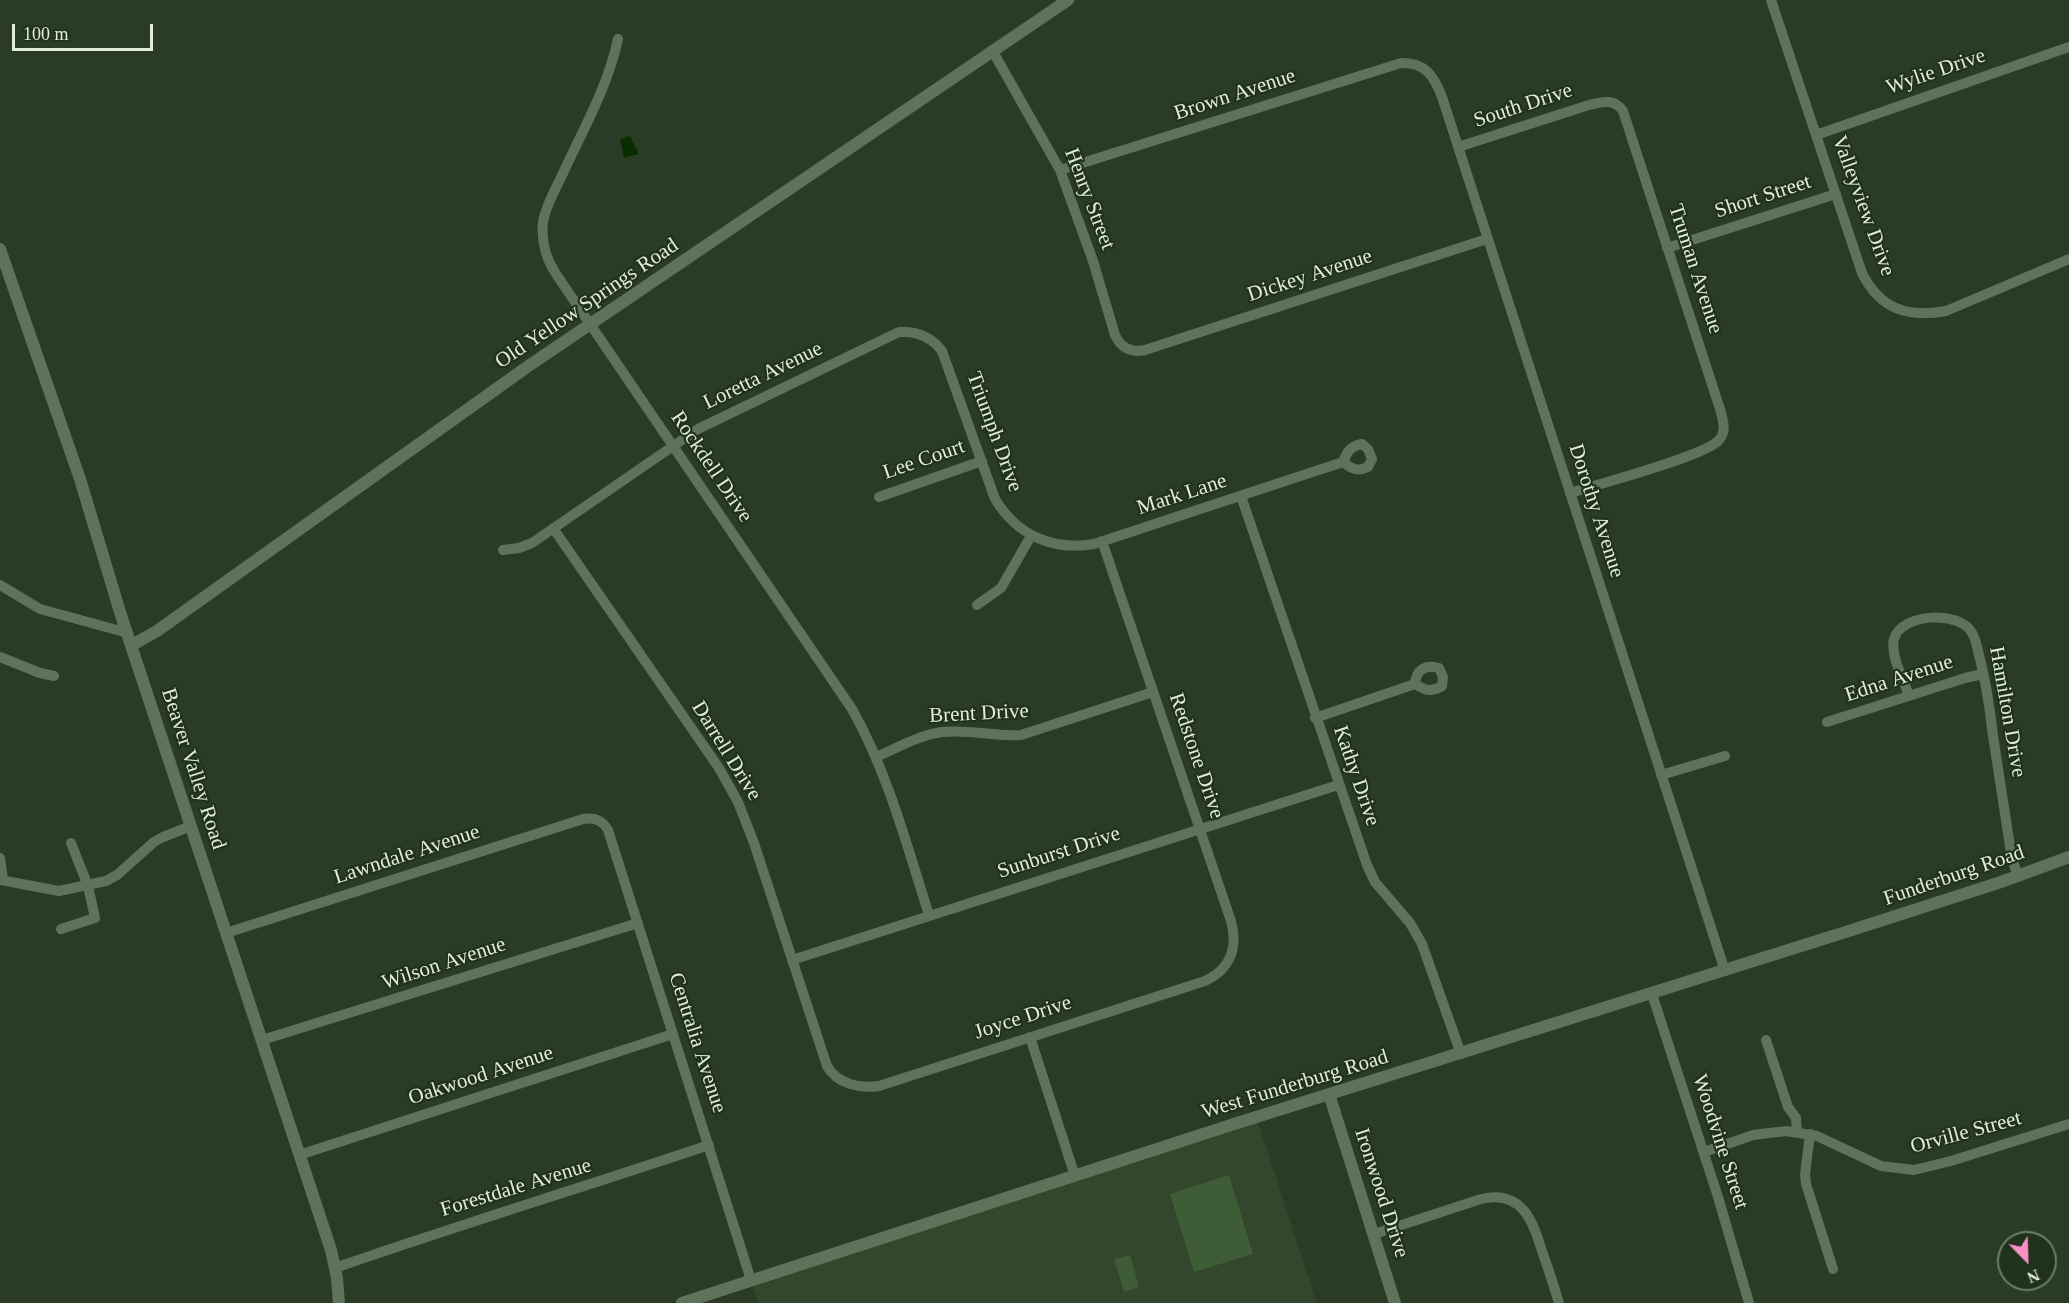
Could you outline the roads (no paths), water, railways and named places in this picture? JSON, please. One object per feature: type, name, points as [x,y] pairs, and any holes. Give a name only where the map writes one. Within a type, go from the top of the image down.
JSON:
[{"type":"street","name":"Old Yellow Springs Road","points":[[132,645],[157,631],[424,440],[590,325],[1068,0]]},
{"type":"street","name":"Valleyview Drive","points":[[1771,0],[1866,282],[1877,296],[1898,310],[1925,314],[1946,311],[2069,260]]},
{"type":"street","name":"Rockdell Drive","points":[[618,39],[603,88],[546,209],[543,224],[544,245],[552,268],[844,696],[864,730],[876,757],[929,915]]},
{"type":"street","name":"Wylie Drive","points":[[1816,135],[2069,47]]},
{"type":"street","name":"Henry Street","points":[[992,50],[1060,170],[1093,261],[1115,335],[1121,345],[1128,350],[1145,350]]},
{"type":"street","name":"Brown Avenue","points":[[1060,170],[1401,63],[1413,63],[1423,67]]},
{"type":"street","name":"Dorothy Avenue","points":[[1423,67],[1429,71],[1437,83],[1725,971]]},
{"type":"street","name":"South Drive","points":[[1458,147],[1600,102]]},
{"type":"street","name":"Truman Avenue","points":[[1570,494],[1713,446],[1719,440],[1724,424],[1623,111],[1614,102],[1600,102]]},
{"type":"street","name":"Short Street","points":[[1667,248],[1836,194]]},
{"type":"street","name":"Dickey Avenue","points":[[1145,350],[1487,239]]},
{"type":"street","name":"Beaver Valley Road","points":[[0,249],[3,267],[77,469],[190,826],[331,1250],[339,1303]]},
{"type":"street","name":"Loretta Avenue","points":[[503,550],[526,545],[698,429],[890,335],[908,332],[926,336]]},
{"type":"street","name":"Triumph Drive","points":[[926,336],[938,345],[946,357],[990,487],[1002,510],[1011,521],[1031,536]]},
{"type":"street","name":"Lee Court","points":[[879,497],[982,461]]},
{"type":"street","name":"Mark Lane","points":[[1031,536],[1048,543],[1083,546],[1343,462]]},
{"type":"street","name":"Kathy Drive","points":[[1241,496],[1366,865],[1375,882],[1410,924],[1422,944],[1461,1054]]},
{"type":"street","name":"Darrell Drive","points":[[553,528],[734,794],[754,843],[827,1066],[833,1074],[845,1082]]},
{"type":"street","points":[[977,605],[1000,588],[1031,536]]},
{"type":"street","name":"Redstone Drive","points":[[1102,541],[1232,921],[1235,943],[1232,954],[1226,965],[1212,978]]},
{"type":"street","points":[[0,585],[40,609],[128,633]]},
{"type":"street","name":"Hamilton Drive","points":[[1909,696],[1895,657],[1893,643],[1898,630],[1913,622],[1942,617],[1962,622],[1973,633],[1983,674],[2012,859],[2018,876]]},
{"type":"street","points":[[0,657],[40,673],[54,676]]},
{"type":"street","name":"Edna Avenue","points":[[1827,722],[1983,674]]},
{"type":"street","points":[[1316,718],[1415,684]]},
{"type":"street","name":"Brent Drive","points":[[876,757],[940,732],[1022,735],[1153,692]]},
{"type":"street","points":[[1661,775],[1725,756]]},
{"type":"street","name":"Sunburst Drive","points":[[792,960],[1338,785]]},
{"type":"street","name":"Lawndale Avenue","points":[[226,933],[583,819],[592,818],[600,821]]},
{"type":"street","name":"Centralia Avenue","points":[[600,821],[608,830],[751,1280]]},
{"type":"street","points":[[0,858],[2,880],[58,891],[88,886],[112,878],[154,842],[190,826]]},
{"type":"street","points":[[61,929],[95,918],[88,886],[71,843]]},
{"type":"street","name":"Funderburg Road","points":[[1852,930],[2069,857]]},
{"type":"street","name":"Wilson Avenue","points":[[262,1040],[638,923]]},
{"type":"street","name":"West Funderburg Road","points":[[682,1303],[1329,1094],[1852,930]]},
{"type":"street","name":"Joyce Drive","points":[[845,1082],[863,1087],[879,1086],[1212,978]]},
{"type":"street","name":"Woodvine Street","points":[[1652,994],[1704,1152],[1749,1303]]},
{"type":"street","name":"Oakwood Avenue","points":[[299,1155],[674,1034]]},
{"type":"street","points":[[1030,1037],[1075,1176]]},
{"type":"street","points":[[1766,1040],[1788,1107],[1796,1118],[1797,1132]]},
{"type":"street","name":"Ironwood Drive","points":[[1329,1094],[1395,1303]]},
{"type":"street","name":"Orville Street","points":[[1704,1152],[1760,1134],[1786,1131],[1810,1134],[1831,1141],[1872,1163],[1893,1169],[1914,1170],[1942,1164],[2069,1124]]},
{"type":"street","points":[[1810,1134],[1806,1184],[1833,1269]]},
{"type":"street","name":"Forestdale Avenue","points":[[335,1268],[709,1145]]},
{"type":"street","points":[[1374,1234],[1481,1199],[1498,1197],[1508,1200],[1523,1209],[1533,1223],[1559,1303]]}]
